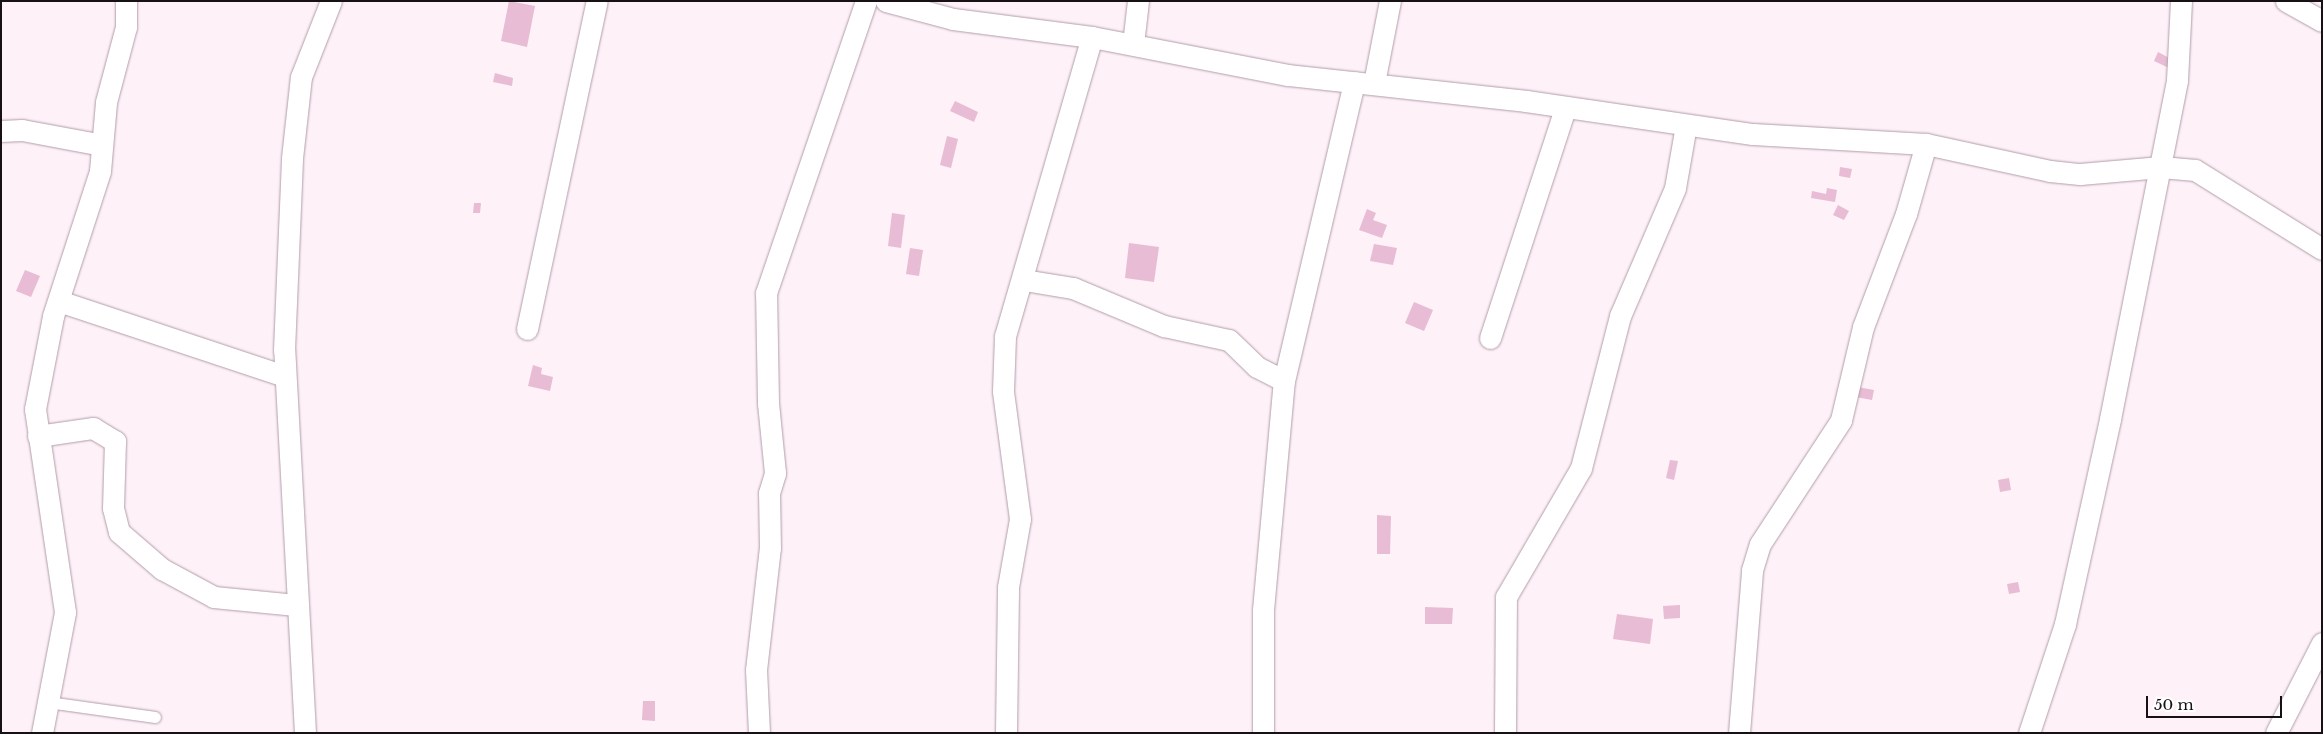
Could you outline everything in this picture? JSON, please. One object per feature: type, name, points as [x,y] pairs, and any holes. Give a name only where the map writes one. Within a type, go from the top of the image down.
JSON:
[{"type":"street","points":[[42,733],[65,612],[35,409],[41,364],[73,243],[90,206],[102,144],[110,81],[126,27],[126,1]]},
{"type":"street","points":[[305,733],[284,376],[292,158],[302,76],[331,1]]},
{"type":"street","points":[[527,329],[597,1]]},
{"type":"street","points":[[759,733],[756,670],[770,548],[769,493],[775,474],[768,403],[766,293],[866,1]]},
{"type":"street","points":[[886,1],[953,19],[1092,37],[1238,67],[1565,108],[1753,134],[1926,144],[2080,174],[2160,167],[2195,170],[2217,180],[2322,249]]},
{"type":"street","points":[[1133,44],[1138,1]]},
{"type":"street","points":[[1263,733],[1264,610],[1284,381],[1364,82],[1390,1]]},
{"type":"street","points":[[2029,733],[2065,624],[2160,167],[2177,80],[2181,1]]},
{"type":"street","points":[[2286,1],[2322,21]]},
{"type":"street","points":[[1006,733],[1008,587],[1020,519],[1003,392],[1005,336],[1024,280],[1092,37]]},
{"type":"street","points":[[1490,338],[1565,108]]},
{"type":"street","points":[[1505,733],[1506,597],[1581,468],[1620,316],[1675,188],[1686,125]]},
{"type":"street","points":[[1,131],[22,130],[102,144]]},
{"type":"street","points":[[1739,733],[1752,570],[1760,544],[1836,432],[1863,327],[1906,214],[1926,144]]},
{"type":"street","points":[[1024,280],[1073,288],[1164,326],[1229,340],[1257,367],[1284,381]]},
{"type":"street","points":[[59,301],[284,376]]},
{"type":"street","points":[[38,436],[93,428],[115,441],[112,508],[119,532],[162,569],[214,597],[296,605]]},
{"type":"street","points":[[2276,733],[2322,643]]},
{"type":"lane","points":[[48,702],[155,717]]},
{"type":"building","points":[[509,1],[535,6],[527,47],[501,41]]},
{"type":"building","points":[[2158,52],[2173,60],[2169,68],[2154,61]]},
{"type":"building","points":[[495,73],[513,78],[512,86],[493,82]]},
{"type":"building","points":[[955,101],[978,112],[974,122],[950,111]]},
{"type":"building","points":[[947,136],[958,139],[951,168],[940,165]]},
{"type":"building","points":[[1840,167],[1852,169],[1850,178],[1839,176]]},
{"type":"building","points":[[1827,188],[1837,190],[1835,202],[1811,198],[1812,191],[1826,194]]},
{"type":"building","points":[[474,203],[481,203],[480,213],[473,213]]},
{"type":"building","points":[[1838,205],[1849,211],[1844,220],[1833,215]]},
{"type":"building","points":[[1367,209],[1376,213],[1373,220],[1387,225],[1382,238],[1359,230]]},
{"type":"building","points":[[892,213],[905,215],[901,248],[888,246]]},
{"type":"building","points":[[1129,243],[1159,247],[1154,282],[1125,278]]},
{"type":"building","points":[[1374,244],[1397,248],[1393,265],[1370,261]]},
{"type":"building","points":[[910,248],[923,250],[919,276],[906,274]]},
{"type":"building","points":[[25,270],[40,276],[31,297],[16,291]]},
{"type":"building","points":[[1414,302],[1433,310],[1424,331],[1405,323]]},
{"type":"building","points":[[533,365],[542,368],[541,374],[553,377],[550,391],[528,386]]},
{"type":"building","points":[[1852,386],[1874,390],[1872,400],[1850,396]]},
{"type":"building","points":[[1670,460],[1678,461],[1674,480],[1666,478]]},
{"type":"building","points":[[2009,478],[2011,490],[2000,492],[1998,480]]},
{"type":"building","points":[[1377,515],[1391,516],[1390,554],[1377,554]]},
{"type":"building","points":[[2018,582],[2020,592],[2009,594],[2007,584]]},
{"type":"building","points":[[1680,605],[1680,618],[1664,619],[1663,606]]},
{"type":"building","points":[[1425,607],[1453,608],[1452,624],[1425,624]]},
{"type":"building","points":[[1617,614],[1653,619],[1650,644],[1613,639]]},
{"type":"building","points":[[643,701],[655,701],[655,721],[642,720]]}]
